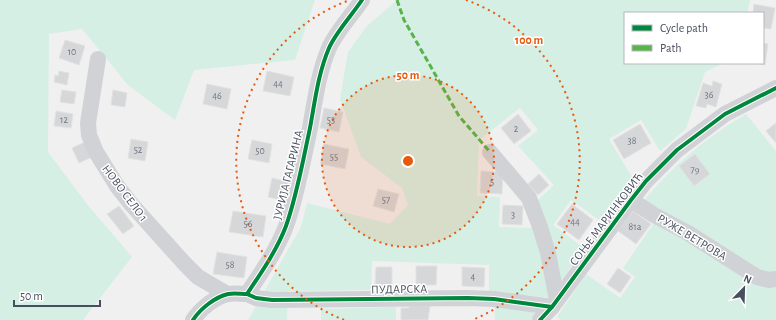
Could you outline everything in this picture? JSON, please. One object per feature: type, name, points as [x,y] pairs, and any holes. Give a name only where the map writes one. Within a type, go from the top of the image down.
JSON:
[{"type":"street","name":"ЈУРИЈА ГАГАРИНА","points":[[247,294],[267,262],[286,226],[302,162],[318,80],[330,47],[362,0]]},
{"type":"street","name":"НОВО СЕЛО 1","points":[[98,59],[88,123],[89,135],[96,152],[117,186],[131,204],[184,264],[198,277],[227,294]]},
{"type":"street","name":"СОЊЕ МАРИНКОВИЋ","points":[[540,320],[554,304],[631,200],[661,165],[694,136],[725,114],[776,88]]},
{"type":"street","points":[[490,152],[529,198],[548,252],[554,304]]},
{"type":"street","name":"РУЖЕ ВЕТРОВА","points":[[631,200],[757,276],[769,280],[776,279]]},
{"type":"street","points":[[193,320],[207,305],[220,297],[227,294],[247,294]]},
{"type":"street","name":"ПУДАРСКА","points":[[247,294],[256,298],[272,300],[494,299],[554,304]]},
{"type":"green space","points":[[0,0],[315,0],[295,60],[194,70],[175,120],[128,85],[82,29],[49,34],[48,152],[87,204],[132,257],[83,320],[0,320]]},
{"type":"green space","points":[[397,0],[750,0],[747,12],[624,12],[624,64],[722,64],[705,72],[686,129],[660,151],[641,120],[609,139],[633,179],[602,222],[571,200],[553,225],[584,248],[560,282],[538,200],[554,185],[518,146],[538,130],[520,108],[479,140],[477,196],[500,197],[499,227],[532,228],[540,253],[549,298],[489,291],[489,265],[372,261],[371,290],[288,291],[287,320],[248,320],[301,227],[307,203],[390,224],[408,205],[402,188],[361,157],[340,99],[348,52],[366,27]]},
{"type":"green space","points":[[746,114],[776,151],[776,320],[561,320],[557,317],[586,274],[620,298],[635,277],[623,268],[654,223],[636,210],[660,182],[686,157],[715,134]]},
{"type":"green space","points":[[396,307],[396,320],[321,320],[321,309]]},
{"type":"green space","points":[[495,307],[538,313],[532,320],[495,320]]},
{"type":"building","points":[[754,4],[775,8],[771,29],[764,28],[764,12],[753,12]]},
{"type":"building","points":[[65,40],[85,46],[79,65],[59,58]]},
{"type":"building","points":[[764,43],[768,44],[765,65],[760,64],[764,64]]},
{"type":"building","points":[[59,71],[69,73],[67,85],[54,82],[55,75],[58,76]]},
{"type":"building","points":[[267,71],[294,77],[290,96],[263,91]]},
{"type":"building","points":[[713,81],[722,84],[716,107],[707,104],[706,108],[696,106],[703,83],[712,86]]},
{"type":"building","points":[[207,84],[231,89],[227,109],[203,104]]},
{"type":"building","points":[[62,90],[76,92],[74,104],[60,102]]},
{"type":"building","points":[[113,90],[127,93],[125,107],[111,105]]},
{"type":"building","points":[[324,108],[343,112],[339,132],[320,128]]},
{"type":"building","points":[[56,111],[73,114],[71,128],[54,126]]},
{"type":"building","points":[[518,114],[531,131],[514,144],[501,128]]},
{"type":"building","points":[[776,123],[776,143],[766,131]]},
{"type":"building","points":[[640,124],[651,143],[624,159],[613,140]]},
{"type":"building","points":[[131,139],[148,142],[145,161],[128,158]]},
{"type":"building","points":[[252,140],[272,144],[269,163],[248,159]]},
{"type":"building","points":[[85,142],[92,157],[79,163],[72,148]]},
{"type":"building","points":[[324,144],[349,149],[345,169],[320,164]]},
{"type":"building","points":[[695,154],[710,174],[694,186],[679,166]]},
{"type":"building","points":[[481,171],[503,172],[502,194],[480,193]]},
{"type":"building","points":[[539,174],[549,185],[538,195],[528,184]]},
{"type":"building","points":[[272,178],[289,182],[285,201],[268,197]]},
{"type":"building","points":[[378,189],[399,194],[394,212],[373,206]]},
{"type":"building","points":[[572,204],[593,220],[579,240],[557,224]]},
{"type":"building","points":[[503,205],[523,206],[522,225],[502,224]]},
{"type":"building","points":[[119,206],[134,226],[123,234],[107,214]]},
{"type":"building","points":[[233,211],[266,216],[263,237],[229,232]]},
{"type":"building","points":[[633,211],[651,224],[636,244],[618,231]]},
{"type":"building","points":[[217,252],[247,257],[244,278],[213,274]]},
{"type":"building","points":[[416,266],[437,266],[436,285],[416,285]]},
{"type":"building","points":[[376,267],[392,267],[392,285],[375,285]]},
{"type":"building","points":[[462,267],[485,268],[484,287],[462,286]]},
{"type":"building","points":[[618,268],[631,277],[620,293],[607,284]]},
{"type":"building","points":[[409,306],[430,306],[428,320],[401,320],[401,308],[409,308]]},
{"type":"marked path","points":[[397,0],[404,20],[459,116],[490,152]]},
{"type":"cycle path","points":[[193,320],[204,308],[218,298],[228,294],[247,294],[278,244],[286,226],[297,190],[317,88],[325,58],[336,36],[362,0]]},
{"type":"cycle path","points":[[540,320],[552,307],[646,181],[677,150],[725,114],[776,88]]},
{"type":"cycle path","points":[[247,294],[256,298],[272,300],[494,299],[552,307]]}]
